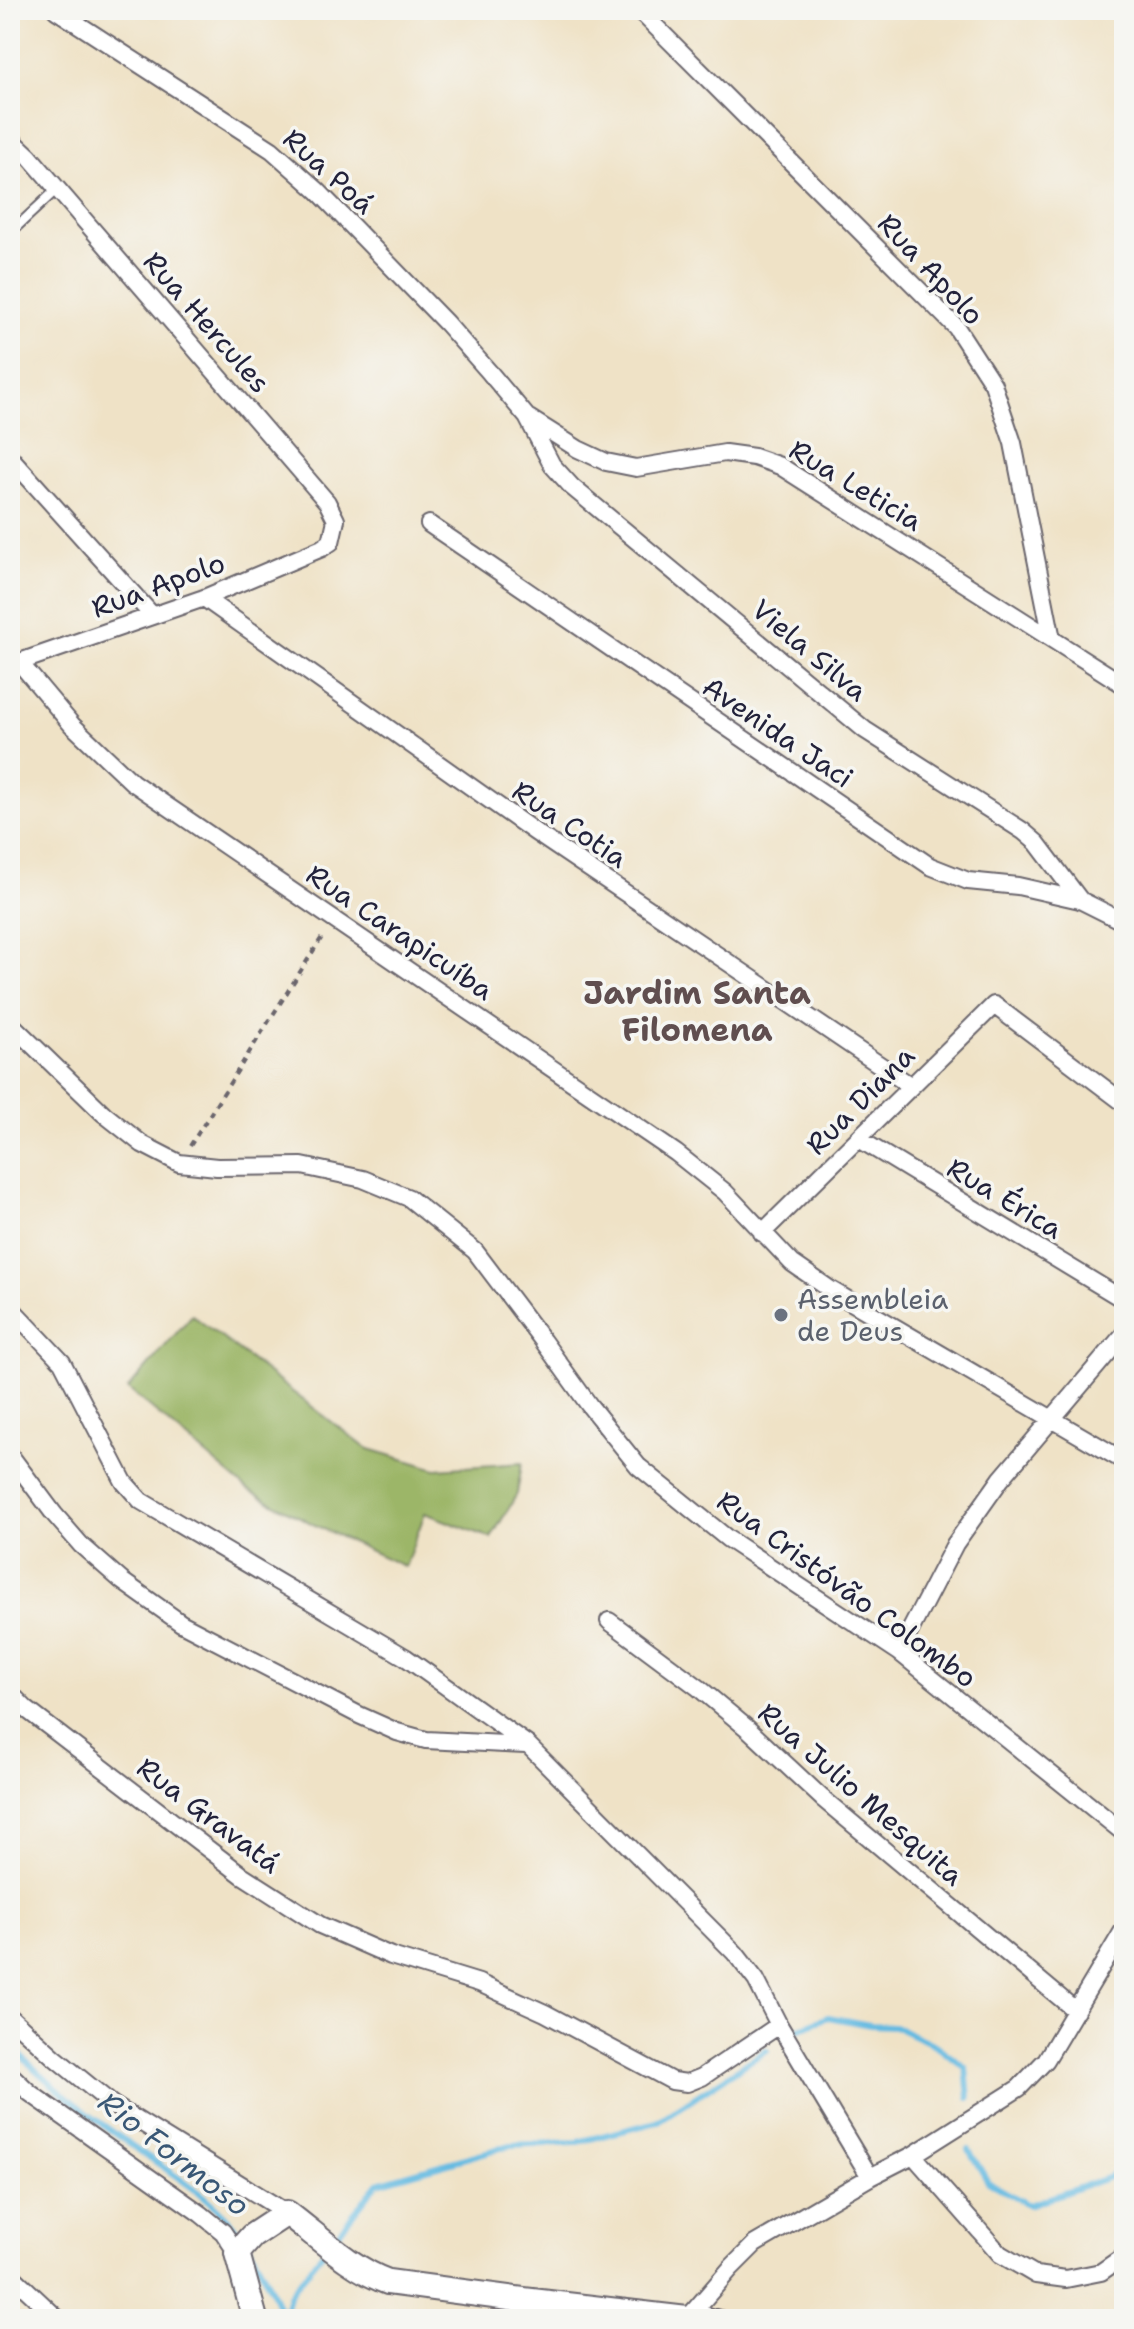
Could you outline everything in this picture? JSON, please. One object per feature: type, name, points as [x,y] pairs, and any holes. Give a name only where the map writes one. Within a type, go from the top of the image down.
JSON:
[{"type":"main road","points":[[255,2319],[239,2249],[281,2216],[319,2237],[372,2276],[388,2282],[521,2310],[692,2314]]},
{"type":"street","name":"Rua Poá","points":[[56,10],[272,150],[318,191],[446,323],[527,417]]},
{"type":"street","name":"Rua Apolo","points":[[639,10],[956,327],[993,384],[1013,443],[1052,639]]},
{"type":"street","name":"Rua Hercules","points":[[10,138],[29,156],[327,502],[336,520],[335,532],[331,542],[322,548]]},
{"type":"street","name":"Rua Leticia","points":[[527,417],[578,449],[606,462],[636,468],[725,453],[754,457],[780,466],[1124,685]]},
{"type":"street","name":"Viela Silva","points":[[527,417],[552,465],[572,487],[865,730],[1023,831],[1037,843],[1080,900]]},
{"type":"street","points":[[10,457],[152,615]]},
{"type":"street","name":"Avenida Jaci","points":[[429,524],[930,866],[968,881],[1018,886],[1080,900],[1124,922]]},
{"type":"street","name":"Rua Apolo","points":[[15,664],[204,598],[322,548]]},
{"type":"street","name":"Rua Cotia","points":[[204,598],[535,832],[911,1086]]},
{"type":"street","name":"Rua Carapicuíba","points":[[15,664],[72,725],[132,782],[676,1153],[725,1192],[792,1263],[831,1290],[1124,1461]]},
{"type":"street","name":"Rua Diana","points":[[762,1233],[994,1005],[1124,1103]]},
{"type":"street","points":[[10,1023],[104,1114],[142,1144],[179,1163]]},
{"type":"street","name":"Rua Érica","points":[[859,1139],[1124,1300]]},
{"type":"street","name":"Rua Cristóvão Colombo","points":[[179,1163],[217,1167],[302,1166],[363,1179],[409,1198],[475,1251],[638,1466],[717,1530],[899,1652],[1124,1833]]},
{"type":"street","points":[[10,1307],[62,1362],[124,1482],[141,1501],[405,1657],[528,1745],[735,1953],[756,1980],[779,2025],[870,2177]]},
{"type":"street","points":[[899,1652],[955,1544],[1001,1479],[1124,1334]]},
{"type":"street","points":[[10,1455],[81,1545],[122,1581],[181,1623],[397,1732],[426,1740],[528,1745]]},
{"type":"street","name":"Rua Julio Mesquita","points":[[609,1621],[723,1708],[822,1798],[1076,2011]]},
{"type":"street","name":"Rua Gravatá","points":[[10,1693],[26,1709],[242,1875],[320,1925],[391,1956],[479,1983],[545,2013],[672,2081],[687,2083],[702,2077],[779,2025]]},
{"type":"street","points":[[692,2314],[755,2244],[913,2155],[1019,2088],[1046,2060],[1124,1929]]},
{"type":"street","points":[[10,2017],[113,2105],[281,2216]]},
{"type":"street","points":[[10,2074],[30,2093],[201,2214],[239,2249]]},
{"type":"street","points":[[913,2155],[1000,2254],[1036,2275],[1066,2279],[1101,2272],[1124,2256]]},
{"type":"street","points":[[10,2274],[58,2319]]},
{"type":"lane","points":[[10,233],[57,189]]},
{"type":"lane","points":[[692,2314],[735,2319]]},
{"type":"path","points":[[179,1163],[334,918]]},
{"type":"green space","points":[[192,1315],[366,1448],[436,1469],[522,1463],[517,1494],[491,1538],[425,1513],[405,1567],[248,1490],[128,1389]]},
{"type":"waterway","points":[[794,2031],[828,2017],[894,2026],[935,2045],[966,2068],[969,2098]]},
{"type":"waterway","name":"Rio Formoso","points":[[10,2044],[74,2103],[210,2202],[243,2238]]},
{"type":"waterway","points":[[332,2241],[378,2183],[511,2145],[578,2142],[657,2122],[767,2050]]},
{"type":"waterway","points":[[969,2150],[988,2182],[1029,2205],[1110,2177],[1124,2169]]},
{"type":"waterway","name":"Rio Formoso","points":[[250,2247],[282,2317]]},
{"type":"waterway","points":[[283,2319],[289,2295],[325,2250]]},
{"type":"place","name":"Assembleia de Deus","points":[[781,1315]]},
{"type":"district","name":"Jardim Santa Filomena","points":[[697,1012]]}]
